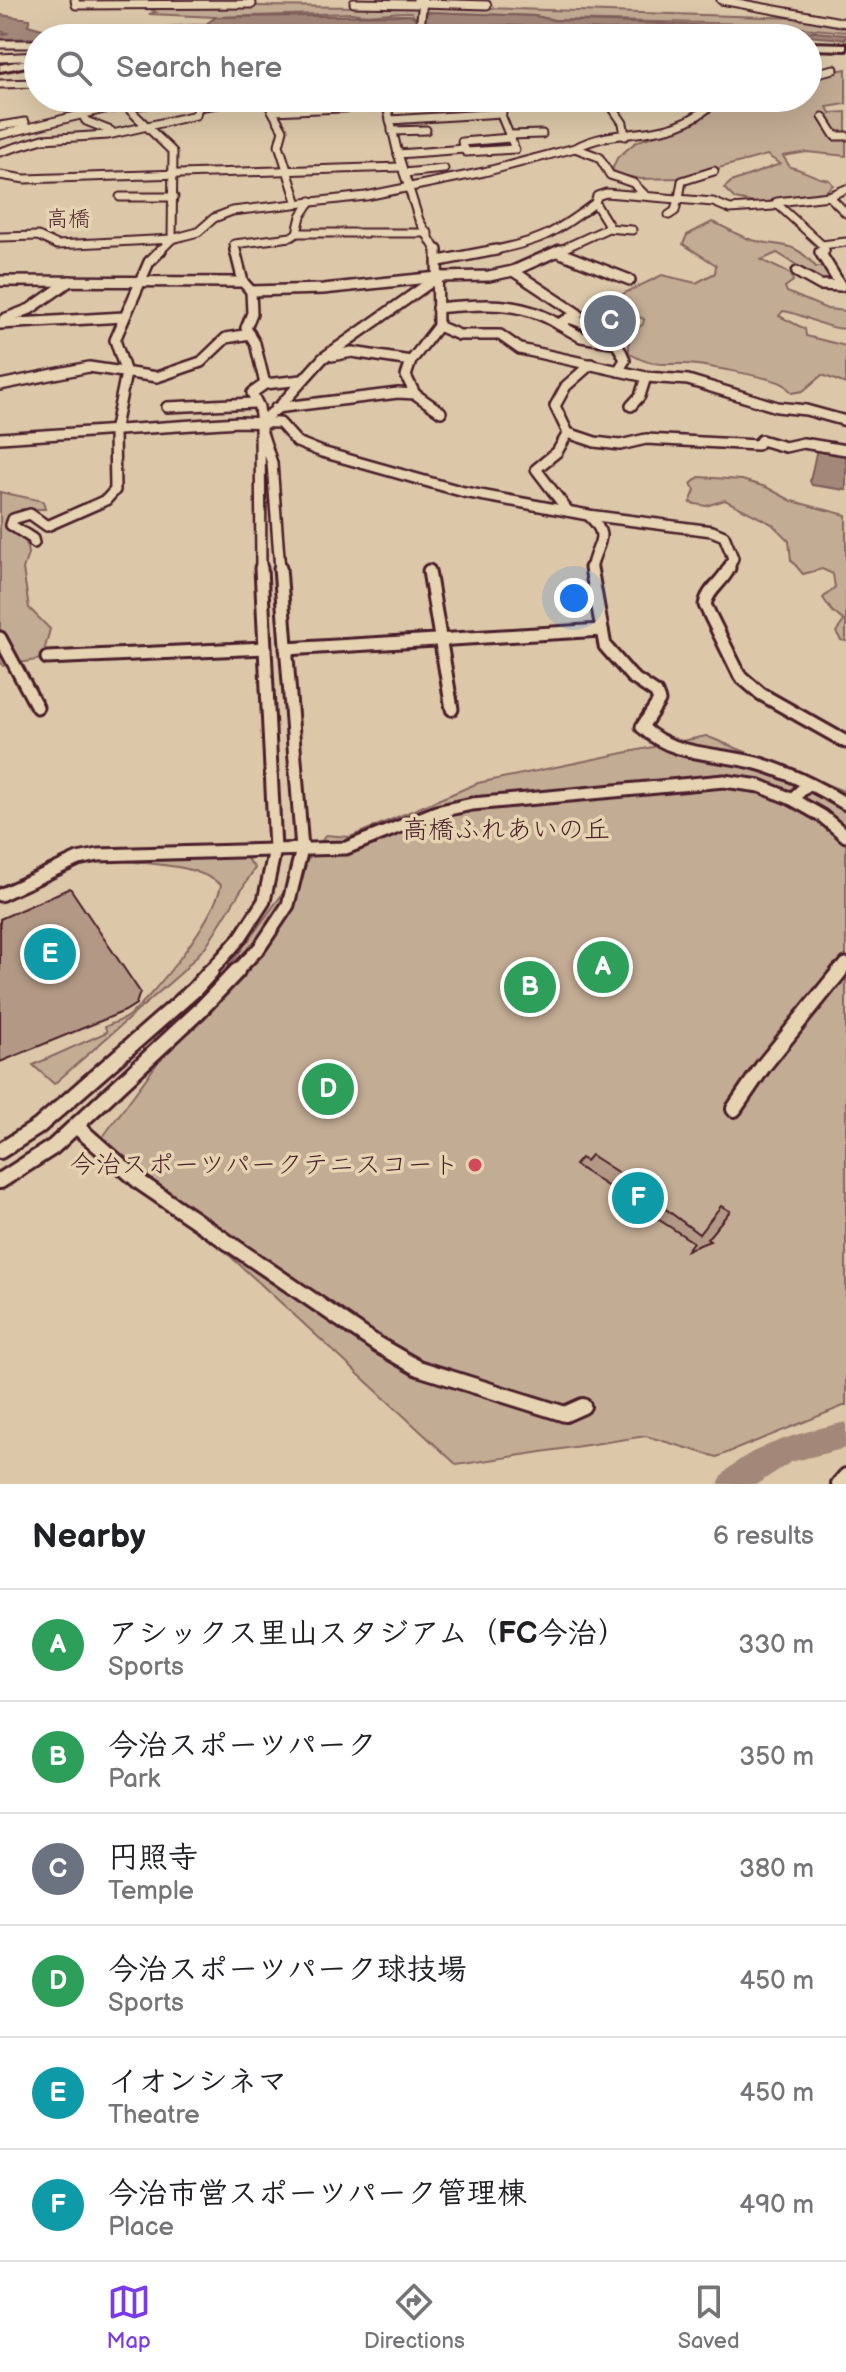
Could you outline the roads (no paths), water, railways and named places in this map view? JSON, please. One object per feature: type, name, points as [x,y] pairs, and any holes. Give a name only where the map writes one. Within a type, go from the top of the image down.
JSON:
[{"type":"highway","points":[[822,46],[846,47]]},
{"type":"highway","points":[[0,68],[24,62]]},
{"type":"street","points":[[75,0],[76,5],[252,4],[251,0]]},
{"type":"street","points":[[721,0],[792,14],[811,21],[846,23]]},
{"type":"street","points":[[421,1],[421,24]]},
{"type":"street","points":[[354,3],[417,4],[421,1],[487,5]]},
{"type":"street","points":[[0,44],[24,44]]},
{"type":"street","points":[[0,58],[24,58]]},
{"type":"street","points":[[822,72],[834,69]]},
{"type":"street","points":[[0,84],[24,83]]},
{"type":"street","points":[[0,126],[85,112]]},
{"type":"street","points":[[132,112],[166,140],[173,152],[172,239]]},
{"type":"street","points":[[0,152],[43,139],[93,137],[196,115],[197,112]]},
{"type":"street","points":[[274,112],[283,130],[279,145],[297,201]]},
{"type":"street","points":[[388,112],[419,220],[436,245],[439,261],[438,326],[411,361],[406,376],[415,394],[441,412]]},
{"type":"street","points":[[615,112],[623,123],[625,136]]},
{"type":"street","points":[[0,237],[37,235],[49,237],[57,245],[172,239],[198,232],[214,218],[232,211],[297,201],[366,196],[409,187],[668,128],[702,112]]},
{"type":"street","points":[[77,113],[94,128],[123,131]]},
{"type":"street","points":[[0,135],[77,113]]},
{"type":"street","points":[[390,120],[502,113],[515,149],[527,159]]},
{"type":"street","points":[[823,117],[835,136],[846,136]]},
{"type":"street","points":[[392,131],[426,130]]},
{"type":"street","points":[[515,149],[466,152],[462,142],[542,134]]},
{"type":"street","points":[[575,148],[599,157],[610,175],[633,183],[644,194]]},
{"type":"street","points":[[398,154],[465,149]]},
{"type":"street","points":[[0,175],[25,179],[172,176],[288,169],[444,169]]},
{"type":"street","points":[[669,215],[675,211],[682,181],[714,171]]},
{"type":"street","points":[[730,209],[773,206],[776,203],[829,196],[846,189]]},
{"type":"street","points":[[439,261],[535,242],[558,231],[595,203],[597,196],[606,193],[713,202],[730,209],[743,221]]},
{"type":"street","points":[[829,196],[846,213]]},
{"type":"street","points":[[120,197],[174,197]]},
{"type":"street","points":[[297,233],[301,216],[311,201]]},
{"type":"street","points":[[595,203],[608,224],[606,228]]},
{"type":"street","points":[[776,203],[822,245],[825,251],[820,252],[841,286],[820,285],[797,272]]},
{"type":"street","points":[[251,291],[323,289],[438,277],[489,276],[513,271],[606,228],[632,230]]},
{"type":"street","points":[[265,384],[255,343],[246,328],[252,313],[251,291],[243,282],[234,244],[297,233],[428,233]]},
{"type":"street","points":[[34,543],[33,539],[11,525],[13,519],[30,514],[47,526],[106,500],[115,490],[114,432],[126,373],[115,340],[149,262],[172,239]]},
{"type":"street","points":[[822,245],[846,242]]},
{"type":"street","points":[[558,252],[630,280]]},
{"type":"street","points":[[513,271],[578,314],[558,324]]},
{"type":"street","points":[[260,422],[278,408],[322,359],[438,277]]},
{"type":"street","points":[[0,281],[243,282]]},
{"type":"street","points":[[0,322],[30,309],[70,281]]},
{"type":"street","points":[[56,291],[57,304]]},
{"type":"street","points":[[437,308],[527,306],[581,337],[617,343]]},
{"type":"street","points":[[0,322],[124,317]]},
{"type":"street","points":[[569,318],[601,330],[617,343],[625,360],[618,371]]},
{"type":"street","points":[[438,326],[459,335],[500,335],[520,349],[646,377],[688,380],[766,405],[806,410],[846,421]]},
{"type":"street","points":[[0,385],[89,367],[157,377],[201,362],[226,338],[250,334]]},
{"type":"street","points":[[322,359],[352,352],[411,361]]},
{"type":"street","points":[[568,433],[555,406],[566,386],[591,364]]},
{"type":"street","points":[[631,406],[640,396],[646,377]]},
{"type":"street","points":[[0,1181],[53,1147],[198,1012],[260,947],[288,905],[302,849],[272,463],[252,393],[257,386],[302,380]]},
{"type":"street","points":[[167,407],[256,405],[278,408],[398,393],[415,394]]},
{"type":"street","points":[[0,1151],[38,1127],[194,990],[240,938],[264,901],[275,849],[259,525],[260,422]]},
{"type":"street","points":[[0,438],[280,423],[297,442],[322,452],[464,492],[588,515],[712,531],[724,536],[733,558],[725,578],[706,597],[705,605],[740,676],[761,694],[846,742]]},
{"type":"street","points":[[568,433],[620,445],[646,439],[757,445],[761,440],[792,447],[803,443],[846,450]]},
{"type":"street","points":[[568,433],[557,452],[536,469],[568,511]]},
{"type":"street","points":[[588,515],[600,526],[603,534],[591,567],[605,646],[632,677],[656,693],[659,701],[642,727],[651,739],[666,746],[756,763],[808,784],[846,804]]},
{"type":"street","points":[[429,571],[452,709]]},
{"type":"street","points":[[286,649],[602,630]]},
{"type":"street","points":[[0,638],[37,707]]},
{"type":"street","points":[[47,658],[265,648]]},
{"type":"street","points":[[0,895],[78,859],[98,855],[346,848],[436,812],[472,804],[724,781],[760,786],[792,799],[822,816],[846,836]]},
{"type":"street","points":[[792,799],[808,784]]},
{"type":"street","points":[[734,1109],[764,1065],[846,964]]},
{"type":"street","points":[[76,1126],[141,1183],[378,1345],[418,1368],[565,1414],[583,1406]]},
{"type":"street","points":[[839,1484],[846,1476]]},
{"type":"water","points":[[427,12],[664,24],[206,24],[216,17],[410,15],[415,18]]},
{"type":"water","points":[[0,15],[30,19],[28,24],[24,24],[24,38],[0,39],[0,35],[7,33],[0,31]]},
{"type":"water","points":[[822,33],[846,35],[846,39],[822,37]]},
{"type":"water","points":[[822,449],[846,452],[846,490],[812,485],[810,481],[816,453]]},
{"type":"waterway","points":[[732,1484],[785,1450],[846,1435]]},
{"type":"place","name":"円照寺","points":[[610,321]]},
{"type":"place","name":"イオンシネマ","points":[[50,954]]},
{"type":"place","name":"アシックス里山スタジアム（FC今治）","points":[[603,967]]},
{"type":"place","name":"今治スポーツパーク","points":[[530,987]]},
{"type":"place","name":"今治スポーツパーク球技場","points":[[328,1089]]},
{"type":"place","name":"今治スポーツパークテニスコート","points":[[475,1165]]},
{"type":"place","name":"今治市営スポーツパーク管理棟","points":[[638,1198]]},
{"type":"district","name":"高橋","points":[[68,219]]},
{"type":"district","name":"高橋ふれあいの丘","points":[[506,830]]}]
